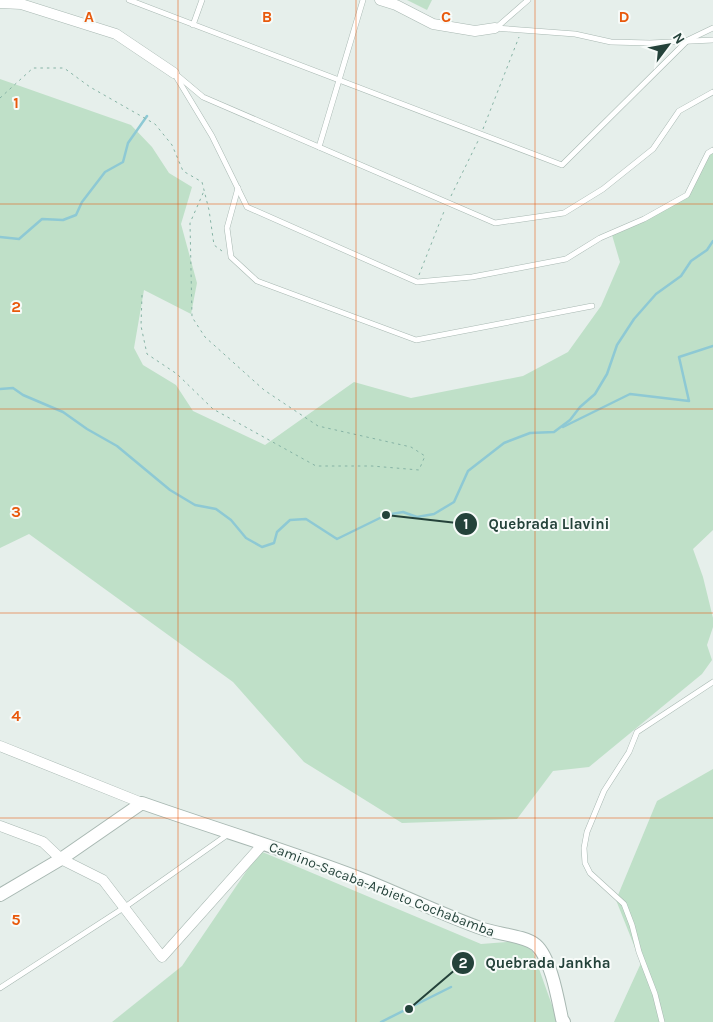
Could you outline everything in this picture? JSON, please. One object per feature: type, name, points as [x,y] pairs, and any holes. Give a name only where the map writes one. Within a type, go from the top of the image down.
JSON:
[{"type":"street","points":[[380,0],[396,5],[433,24],[475,31],[495,28]]},
{"type":"street","points":[[0,3],[21,4],[116,34],[174,73]]},
{"type":"street","points":[[0,746],[142,803]]},
{"type":"street","points":[[0,895],[61,859],[142,803]]},
{"type":"street","name":"Camino-Sacaba-Arbieto Cochabamba","points":[[142,803],[358,877],[483,929],[508,936],[529,939],[538,947],[547,964],[556,988],[564,1022]]},
{"type":"street","points":[[0,826],[43,842],[61,859],[104,880],[162,957],[262,844]]},
{"type":"lane","points":[[129,0],[562,165],[688,40],[713,28]]},
{"type":"lane","points":[[193,24],[202,0]]},
{"type":"lane","points":[[319,147],[363,0]]},
{"type":"lane","points":[[495,28],[528,0]]},
{"type":"lane","points":[[495,28],[575,34],[611,42],[650,43],[713,40]]},
{"type":"lane","points":[[174,73],[203,97],[495,223],[564,213],[602,189],[652,149],[680,111],[713,92]]},
{"type":"lane","points":[[174,73],[212,136],[247,207],[416,282],[472,277],[566,259],[600,238],[644,219],[687,196],[708,153],[713,150]]},
{"type":"lane","points":[[238,188],[227,228],[232,257],[257,282],[416,340],[592,306]]},
{"type":"lane","points":[[662,1022],[655,994],[624,904],[590,873],[585,863],[584,848],[587,832],[604,791],[629,752],[638,732],[713,682]]},
{"type":"lane","points":[[0,988],[125,907],[229,833]]},
{"type":"path","points":[[416,282],[448,203],[480,135],[522,29]]},
{"type":"path","points":[[0,98],[33,68],[64,68],[90,87],[155,124],[172,145],[183,171],[202,182],[209,210],[214,245],[232,257]]},
{"type":"path","points":[[142,296],[142,326],[147,354],[177,374],[213,409],[316,466],[372,466],[419,470],[425,456],[411,447],[318,426],[264,390],[205,337],[192,317],[190,224],[204,191]]},
{"type":"green space","points":[[407,0],[432,0],[427,10]]},
{"type":"green space","points":[[0,79],[131,125],[152,147],[169,173],[192,187],[181,224],[197,283],[191,314],[144,290],[134,348],[143,365],[176,385],[193,411],[265,445],[354,382],[411,398],[523,376],[568,352],[601,306],[620,262],[612,235],[682,199],[713,152],[713,530],[693,549],[703,577],[713,618],[713,627],[707,645],[712,660],[702,674],[589,767],[553,771],[517,819],[402,823],[304,762],[233,682],[29,534],[0,548]]},
{"type":"green space","points":[[713,769],[713,1022],[614,1022],[641,963],[616,900],[657,801]]},
{"type":"green space","points":[[260,851],[481,944],[521,941],[533,952],[558,1022],[112,1022],[182,966]]},
{"type":"waterway","points":[[0,237],[19,239],[42,219],[63,220],[76,215],[82,202],[105,172],[123,162],[128,143],[147,116]]},
{"type":"waterway","points":[[0,389],[13,388],[23,395],[63,412],[87,429],[117,446],[170,490],[195,505],[216,509],[231,520],[246,538],[262,547],[274,543],[277,532],[290,520],[306,519],[337,539],[386,515],[403,512],[417,517],[434,514],[454,502],[468,471],[504,443],[530,433],[554,432],[570,420],[580,407],[595,394],[607,374],[617,345],[634,319],[656,294],[681,276],[691,261],[707,250],[713,241]]},
{"type":"waterway","points":[[563,427],[630,394],[689,401],[679,357],[713,346]]},
{"type":"waterway","points":[[381,1022],[451,987]]},
{"type":"place","name":"Quebrada Llavini","points":[[386,515]]},
{"type":"place","name":"Quebrada Jankha","points":[[409,1009]]}]
